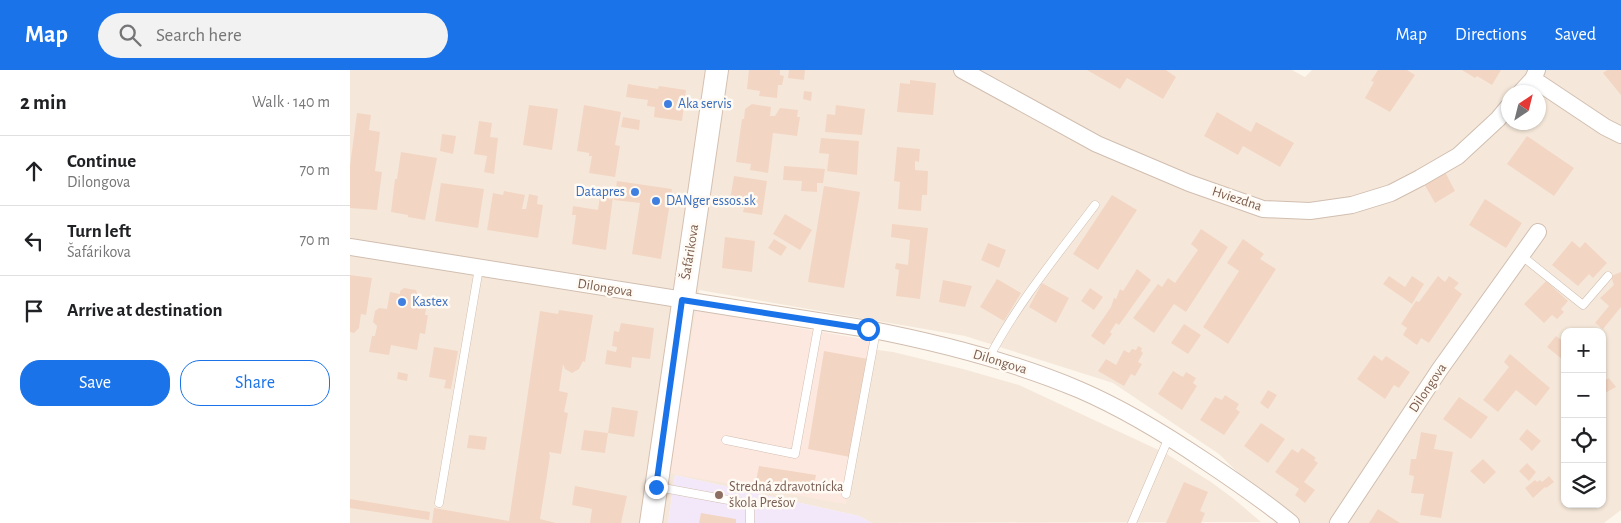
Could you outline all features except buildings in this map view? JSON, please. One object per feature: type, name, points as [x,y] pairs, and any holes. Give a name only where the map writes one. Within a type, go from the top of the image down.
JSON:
[{"type":"street","name":"Šafárikova","points":[[651,523],[717,70]]},
{"type":"street","name":"Hviezdna","points":[[962,70],[1097,144],[1189,184],[1263,209],[1318,210],[1352,205],[1391,193],[1458,156],[1501,116]]},
{"type":"street","points":[[1527,85],[1535,75],[1605,127],[1621,135]]},
{"type":"street","name":"Dilongova","points":[[1338,523],[1440,369],[1538,232]]},
{"type":"street","name":"Dilongova","points":[[350,247],[876,331],[922,340],[989,358],[1042,375],[1080,390],[1129,414],[1169,437],[1259,497],[1291,523]]},
{"type":"lane","points":[[989,358],[996,344],[1040,279],[1095,205]]},
{"type":"lane","points":[[1522,256],[1583,305],[1608,276]]},
{"type":"lane","points":[[439,503],[479,268]]},
{"type":"lane","points":[[726,440],[795,454],[819,322]]},
{"type":"lane","points":[[846,494],[876,331]]},
{"type":"lane","points":[[1132,523],[1169,437]]},
{"type":"lane","points":[[656,487],[750,504],[750,523]]},
{"type":"shaded area","points":[[350,70],[1292,70],[1305,77],[1312,70],[1621,70],[1621,510],[1604,523],[1293,523],[1273,507],[1219,454],[1113,383],[965,336],[699,290],[695,325],[893,352],[1019,385],[1165,453],[1211,482],[1261,522],[872,523],[859,516],[675,475],[668,523],[350,523]]},
{"type":"shaded area","points":[[696,310],[874,341],[846,504],[668,473]]},
{"type":"shaded area","name":"Stredná zdravotnícka škola Prešov","points":[[675,475],[859,516],[872,523],[668,523]]},
{"type":"place","name":"Aka servis","points":[[668,104]]},
{"type":"place","name":"Datapres","points":[[635,192]]},
{"type":"place","name":"DANger essos.sk","points":[[656,201]]},
{"type":"place","name":"Kastex","points":[[402,302]]},
{"type":"place","name":"Stredná zdravotnícka škola Prešov","points":[[719,495]]},
{"type":"route","points":[[656,487],[682,300],[868,329]]}]
